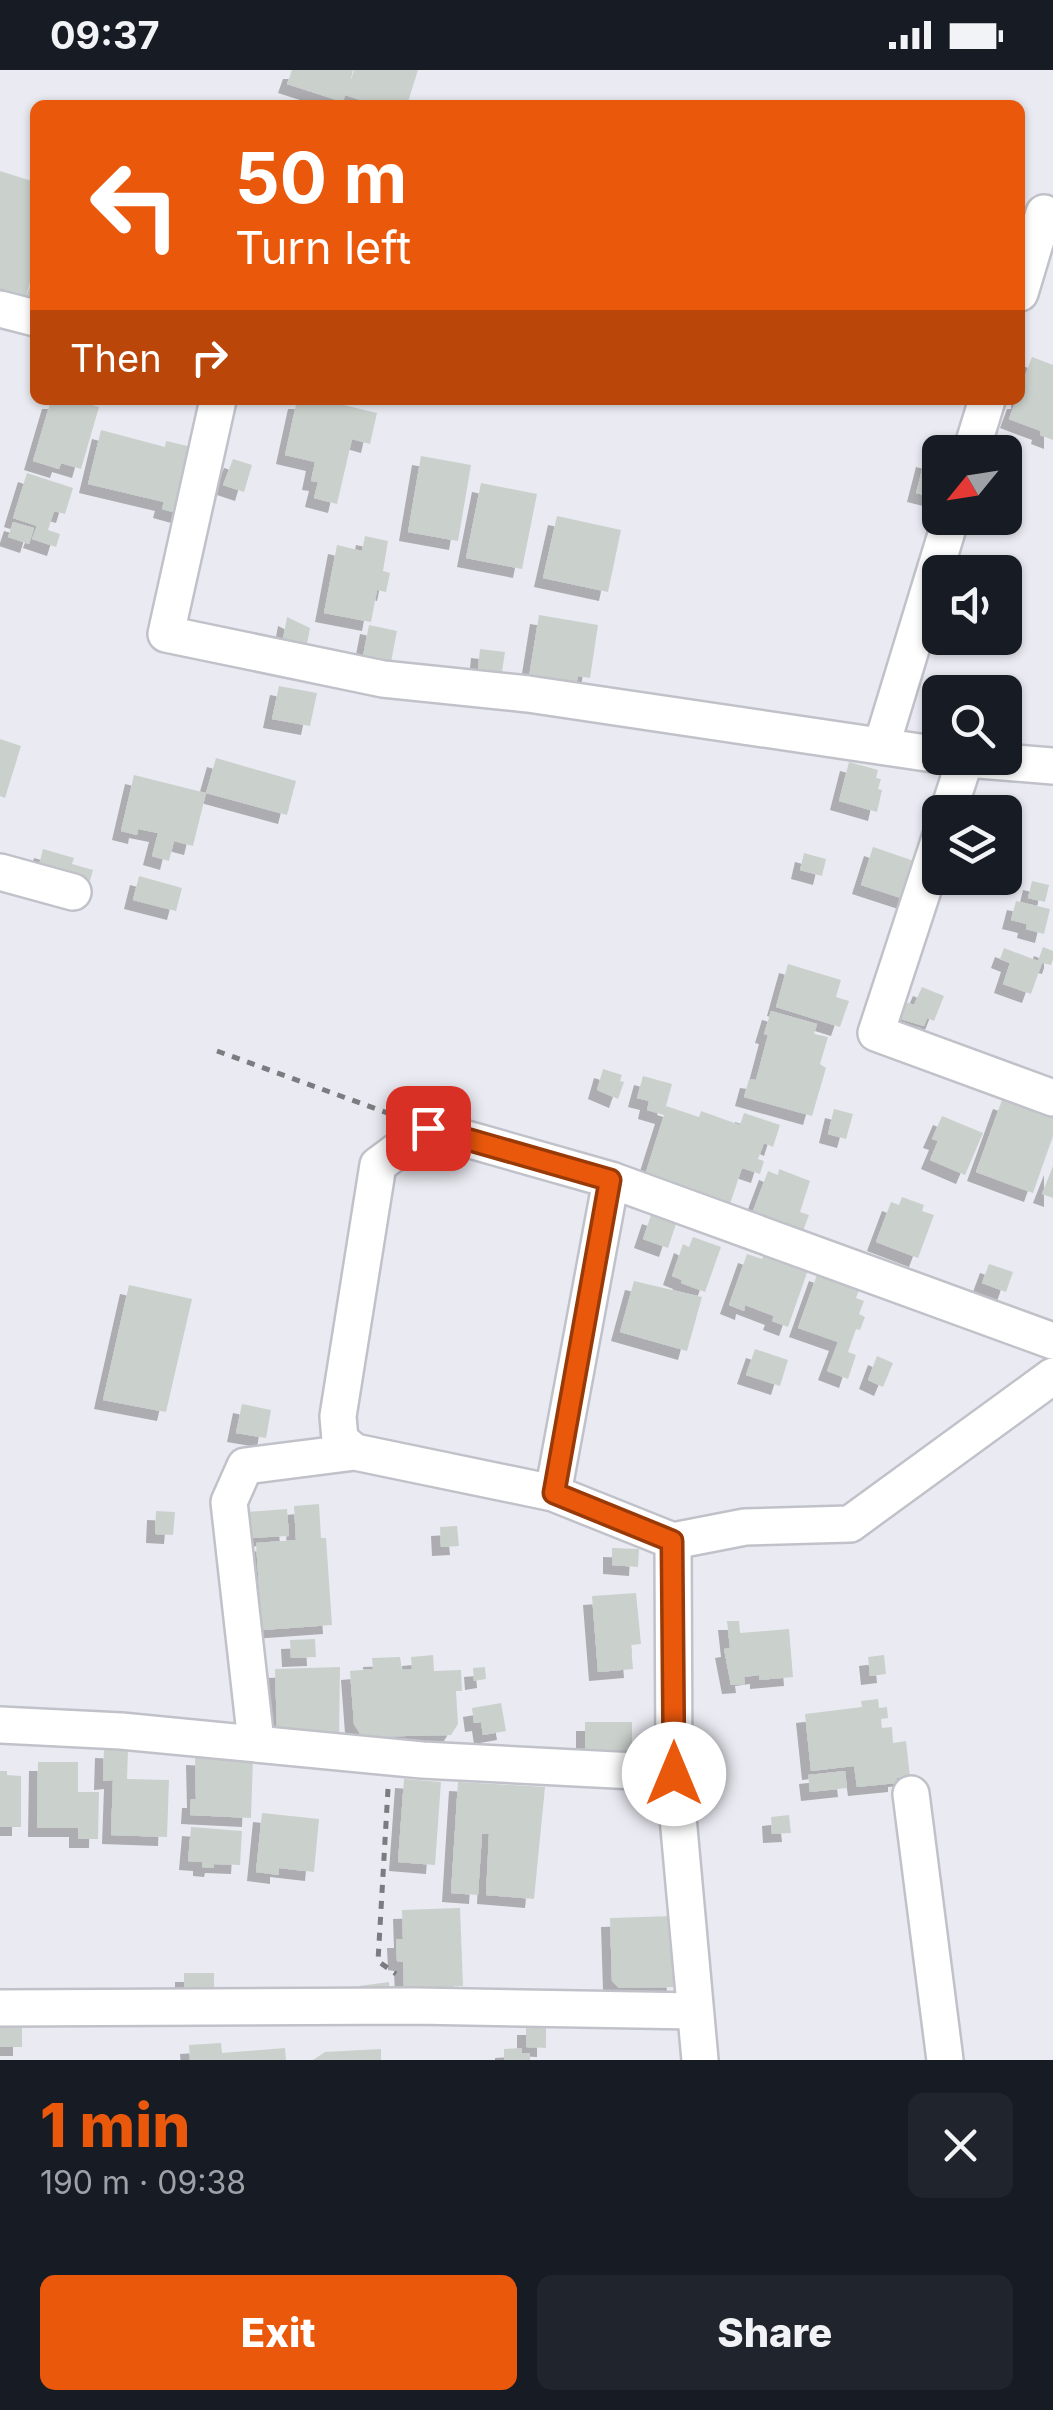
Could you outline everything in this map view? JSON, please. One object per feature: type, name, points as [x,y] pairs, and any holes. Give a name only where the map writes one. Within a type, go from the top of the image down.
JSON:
[{"type":"street","points":[[1025,276],[1044,213]]},
{"type":"street","points":[[0,309],[30,317]]},
{"type":"street","points":[[217,405],[166,634],[382,679],[528,694],[922,751]]},
{"type":"street","points":[[976,435],[985,405]]},
{"type":"street","points":[[882,744],[947,535]]},
{"type":"street","points":[[1022,763],[1053,766]]},
{"type":"street","points":[[0,872],[73,892]]},
{"type":"street","points":[[922,893],[876,1033],[1053,1098]]},
{"type":"street","points":[[356,1452],[340,1440],[338,1416],[378,1165],[428,1128],[610,1180],[1053,1341]]},
{"type":"street","points":[[554,1493],[610,1180]]},
{"type":"street","points":[[256,1742],[229,1502],[245,1466],[356,1452],[554,1493],[672,1541],[745,1527],[850,1524],[1053,1376]]},
{"type":"street","points":[[672,1541],[674,1774],[700,2060]]},
{"type":"street","points":[[0,1725],[674,1774]]},
{"type":"street","points":[[911,1794],[945,2060]]},
{"type":"street","points":[[0,2008],[398,2006],[695,2011]]},
{"type":"path","points":[[217,1051],[428,1128]]},
{"type":"path","points":[[390,1756],[378,1961],[397,1974],[398,2006]]},
{"type":"building","points":[[292,70],[353,70],[350,83],[354,70],[418,70],[409,100],[360,100],[345,95],[344,100],[337,100],[287,84]]},
{"type":"building","points":[[0,171],[30,180],[30,283],[26,296],[0,288]]},
{"type":"building","points":[[1032,357],[1053,365],[1053,440],[1009,419],[1014,405],[1025,405],[1025,376]]},
{"type":"building","points":[[50,405],[99,407],[81,469],[61,463],[59,469],[33,461]]},
{"type":"building","points":[[296,405],[344,405],[377,413],[370,444],[352,439],[337,504],[314,498],[318,482],[311,481],[315,462],[285,455]]},
{"type":"building","points":[[101,430],[165,447],[166,441],[196,448],[180,514],[162,509],[164,502],[88,484]]},
{"type":"building","points":[[421,456],[471,465],[458,541],[408,532]]},
{"type":"building","points":[[233,459],[252,465],[244,492],[223,485]]},
{"type":"building","points":[[922,470],[922,494],[916,493]]},
{"type":"building","points":[[27,473],[73,488],[65,514],[54,511],[48,530],[60,534],[56,547],[32,539],[37,526],[13,518]]},
{"type":"building","points":[[481,483],[537,494],[522,569],[466,558]]},
{"type":"building","points":[[557,516],[621,530],[608,592],[543,578]]},
{"type":"building","points":[[13,522],[34,528],[29,544],[8,537]]},
{"type":"building","points":[[365,536],[388,541],[383,571],[390,573],[386,592],[377,590],[371,622],[324,613],[337,545],[362,551]]},
{"type":"building","points":[[539,615],[598,625],[590,678],[578,676],[576,685],[529,677]]},
{"type":"building","points":[[287,617],[310,628],[307,644],[283,639]]},
{"type":"building","points":[[369,625],[397,631],[391,662],[363,656]]},
{"type":"building","points":[[480,649],[505,652],[502,672],[478,669]]},
{"type":"building","points":[[279,686],[317,693],[310,726],[272,719]]},
{"type":"building","points":[[0,739],[21,746],[5,798],[0,796]]},
{"type":"building","points":[[216,758],[296,781],[287,815],[206,793]]},
{"type":"building","points":[[849,762],[878,770],[878,789],[882,790],[877,812],[839,801]]},
{"type":"building","points":[[134,775],[206,793],[193,846],[174,841],[169,861],[152,856],[158,833],[138,829],[137,835],[121,831]]},
{"type":"building","points":[[873,847],[922,864],[907,900],[861,885]]},
{"type":"building","points":[[43,849],[74,858],[72,864],[93,870],[89,884],[38,869]]},
{"type":"building","points":[[804,853],[826,859],[822,876],[800,870]]},
{"type":"building","points":[[139,876],[182,888],[176,911],[133,900]]},
{"type":"building","points":[[1032,881],[1049,885],[1045,902],[1028,898]]},
{"type":"building","points":[[1016,901],[1050,909],[1044,934],[1011,920]]},
{"type":"building","points":[[1043,947],[1053,951],[1053,959],[1051,965],[1042,963],[1031,994],[1003,984],[1010,963],[1000,959],[1004,948],[1038,961]]},
{"type":"building","points":[[788,964],[841,980],[836,997],[849,1001],[840,1027],[776,1007]]},
{"type":"building","points":[[922,987],[944,996],[934,1021],[927,1018],[924,1026],[897,1018],[903,1001],[914,1005]]},
{"type":"building","points":[[771,1011],[817,1024],[814,1034],[828,1037],[820,1064],[826,1068],[812,1116],[744,1097],[749,1079],[756,1080]]},
{"type":"building","points":[[603,1069],[622,1075],[620,1081],[624,1082],[618,1099],[597,1090]]},
{"type":"building","points":[[643,1076],[672,1084],[666,1106],[699,1117],[701,1111],[740,1125],[744,1113],[780,1125],[773,1147],[764,1143],[758,1159],[764,1161],[760,1174],[742,1168],[730,1204],[645,1175],[664,1115],[647,1110],[649,1101],[637,1098]]},
{"type":"building","points":[[1002,1100],[1053,1118],[1053,1136],[1033,1193],[976,1172]]},
{"type":"building","points":[[834,1109],[853,1114],[846,1139],[828,1134]]},
{"type":"building","points":[[942,1116],[983,1133],[965,1175],[930,1160],[938,1141],[932,1139]]},
{"type":"building","points":[[1053,1166],[1053,1198],[1042,1194]]},
{"type":"building","points":[[779,1169],[810,1181],[800,1212],[809,1215],[803,1231],[753,1211],[768,1171],[778,1175]]},
{"type":"building","points":[[902,1197],[924,1205],[922,1211],[934,1215],[918,1258],[876,1242],[891,1202],[899,1205]]},
{"type":"building","points":[[651,1215],[676,1224],[668,1248],[643,1239]]},
{"type":"building","points":[[693,1237],[721,1247],[705,1292],[672,1276],[683,1244],[689,1247]]},
{"type":"building","points":[[747,1254],[762,1259],[764,1254],[808,1270],[788,1327],[772,1321],[774,1316],[745,1305],[744,1311],[729,1305]]},
{"type":"building","points":[[989,1264],[1013,1272],[1006,1292],[982,1283]]},
{"type":"building","points":[[818,1272],[860,1287],[856,1298],[864,1301],[859,1314],[865,1317],[848,1352],[856,1355],[848,1379],[827,1371],[838,1342],[798,1328]]},
{"type":"building","points":[[634,1281],[702,1297],[687,1351],[620,1332]]},
{"type":"building","points":[[129,1285],[192,1299],[166,1412],[103,1400]]},
{"type":"building","points":[[755,1349],[788,1360],[780,1386],[746,1375]]},
{"type":"building","points":[[877,1356],[893,1363],[883,1387],[868,1380]]},
{"type":"building","points":[[242,1404],[271,1410],[266,1438],[236,1433]]},
{"type":"building","points":[[319,1504],[321,1538],[326,1538],[332,1625],[262,1630],[256,1543],[296,1540],[294,1506]]},
{"type":"building","points":[[287,1509],[289,1536],[249,1538],[247,1512]]},
{"type":"building","points":[[156,1511],[175,1512],[173,1535],[155,1534]]},
{"type":"building","points":[[457,1526],[459,1546],[441,1547],[440,1527]]},
{"type":"building","points":[[612,1548],[639,1549],[638,1567],[612,1565]]},
{"type":"building","points":[[636,1593],[641,1644],[631,1645],[633,1669],[598,1672],[592,1596]]},
{"type":"building","points":[[727,1621],[739,1621],[740,1633],[789,1629],[793,1677],[759,1680],[759,1675],[744,1677],[745,1684],[731,1685],[724,1649],[730,1648]]},
{"type":"building","points":[[315,1639],[316,1657],[291,1658],[290,1640]]},
{"type":"building","points":[[433,1655],[434,1671],[461,1670],[462,1691],[456,1691],[458,1724],[451,1735],[362,1737],[354,1724],[350,1671],[373,1669],[372,1658],[400,1657],[402,1670],[412,1669],[411,1657]]},
{"type":"building","points":[[884,1655],[886,1674],[870,1676],[868,1657]]},
{"type":"building","points":[[340,1667],[339,1741],[320,1742],[320,1730],[277,1731],[275,1669]]},
{"type":"building","points":[[485,1667],[486,1679],[474,1681],[473,1668]]},
{"type":"building","points":[[878,1699],[879,1708],[887,1707],[888,1718],[881,1719],[882,1728],[892,1727],[893,1743],[906,1741],[910,1777],[897,1778],[897,1783],[857,1787],[854,1766],[811,1771],[805,1714],[862,1707],[861,1701]]},
{"type":"building","points":[[501,1703],[506,1731],[483,1735],[481,1722],[474,1723],[472,1708]]},
{"type":"building","points":[[585,1722],[632,1722],[632,1759],[585,1759]]},
{"type":"building","points":[[104,1749],[128,1750],[127,1779],[169,1780],[167,1837],[111,1835],[113,1780],[103,1781]]},
{"type":"building","points":[[195,1756],[253,1759],[251,1818],[190,1815],[191,1799],[196,1799]]},
{"type":"building","points":[[38,1762],[78,1762],[78,1792],[99,1792],[98,1839],[78,1839],[78,1828],[37,1828]]},
{"type":"building","points":[[0,1771],[21,1776],[21,1827],[0,1827]]},
{"type":"building","points":[[845,1771],[847,1788],[810,1792],[808,1775]]},
{"type":"building","points":[[404,1779],[441,1782],[435,1865],[398,1862]]},
{"type":"building","points":[[458,1782],[545,1787],[534,1899],[486,1895],[489,1834],[482,1834],[478,1895],[451,1893]]},
{"type":"building","points":[[262,1813],[319,1819],[314,1872],[279,1868],[279,1875],[256,1872]]},
{"type":"building","points":[[789,1815],[791,1833],[772,1834],[771,1817]]},
{"type":"building","points":[[191,1827],[242,1831],[240,1865],[214,1864],[213,1868],[188,1861]]},
{"type":"building","points":[[460,1908],[463,1986],[404,1988],[403,1962],[397,1961],[396,1939],[403,1939],[402,1910]]},
{"type":"building","points":[[673,1916],[676,1987],[619,1988],[612,1981],[610,1918]]},
{"type":"building","points":[[184,1973],[214,1973],[214,1995],[184,1995]]},
{"type":"building","points":[[389,1982],[390,1998],[360,2000],[359,1986]]},
{"type":"building","points":[[526,2026],[546,2026],[546,2048],[526,2047]]},
{"type":"building","points":[[0,2028],[22,2028],[22,2047],[0,2047]]},
{"type":"building","points":[[221,2043],[222,2053],[285,2048],[286,2060],[190,2060],[189,2045]]},
{"type":"building","points":[[522,2048],[522,2053],[530,2053],[530,2060],[504,2060],[504,2049]]},
{"type":"building","points":[[381,2049],[381,2060],[313,2060],[325,2052]]},
{"type":"route","points":[[428,1128],[610,1180],[554,1493],[672,1541],[674,1774]]}]
